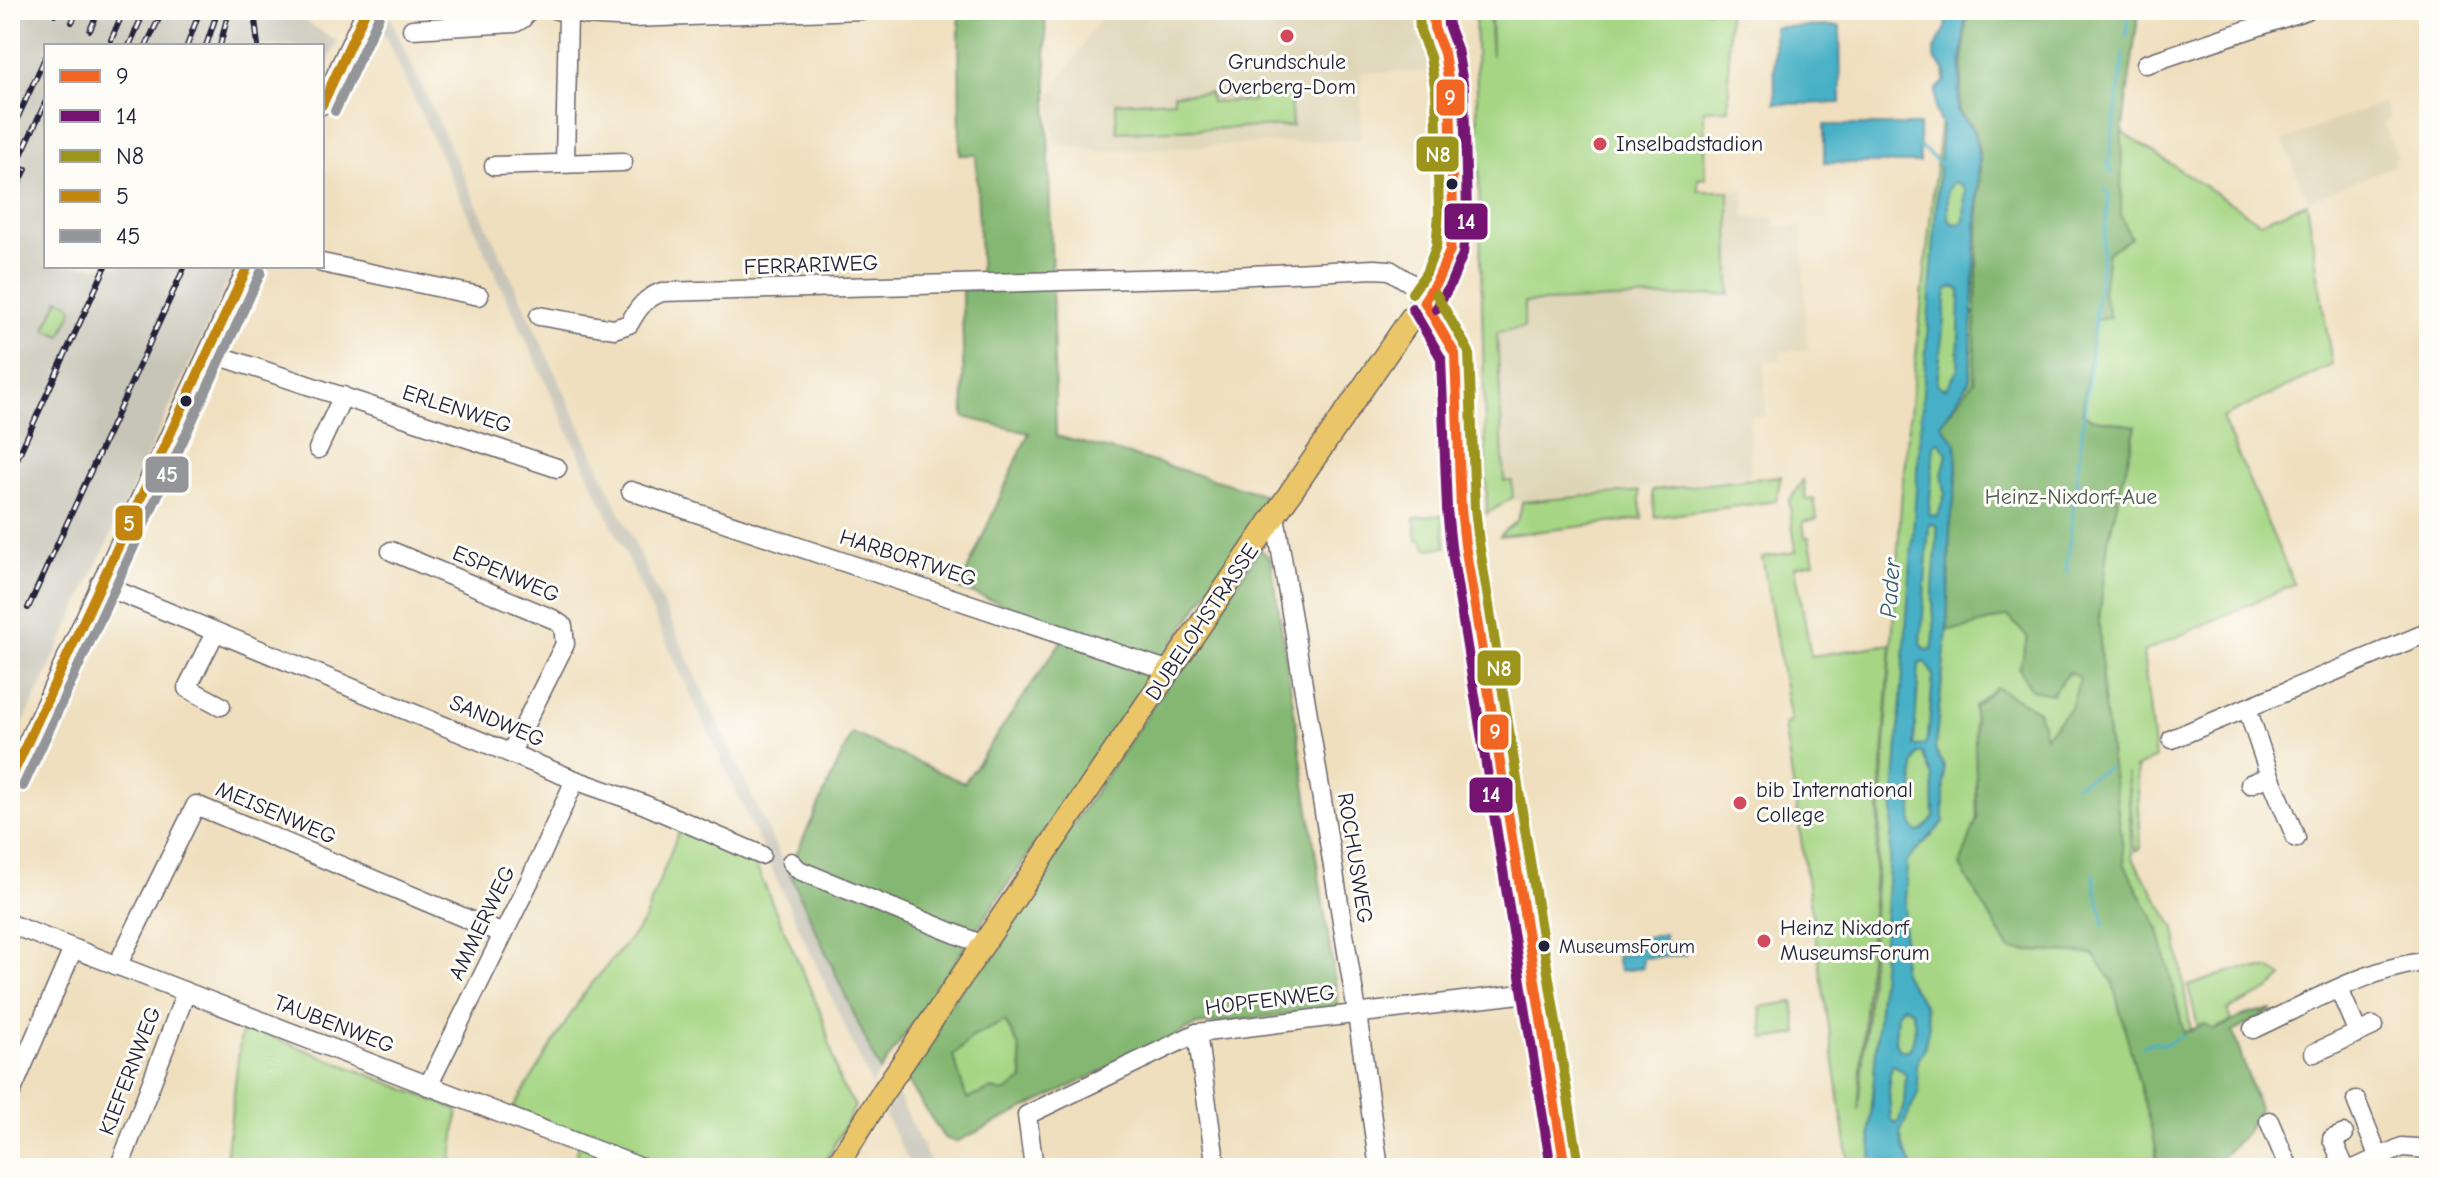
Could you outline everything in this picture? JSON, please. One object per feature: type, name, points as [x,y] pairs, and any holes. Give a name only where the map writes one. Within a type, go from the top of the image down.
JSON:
[{"type":"main road","points":[[1433,10],[1434,28],[1444,53]]},
{"type":"main road","points":[[1444,53],[1448,10]]},
{"type":"main road","name":"DUBELOHSTRASSE","points":[[835,1168],[1444,268],[1450,250],[1452,226],[1451,121],[1444,53]]},
{"type":"street","points":[[324,101],[366,10]]},
{"type":"street","points":[[412,29],[515,23],[529,10]]},
{"type":"street","points":[[565,163],[562,12],[633,18],[861,10]]},
{"type":"street","points":[[2146,64],[2307,10]]},
{"type":"street","points":[[494,166],[623,162]]},
{"type":"street","points":[[324,263],[479,296]]},
{"type":"street","points":[[10,780],[247,268]]},
{"type":"street","name":"FERRARIWEG","points":[[539,316],[614,329],[629,324],[637,309],[649,297],[662,292],[1212,277],[1374,269],[1390,270],[1415,286],[1455,354],[1463,529],[1565,1168]]},
{"type":"street","name":"ERLENWEG","points":[[208,352],[557,468]]},
{"type":"street","points":[[318,449],[343,396]]},
{"type":"street","name":"HARBORTWEG","points":[[631,491],[1170,671]]},
{"type":"street","name":"ROCHUSWEG","points":[[1275,515],[1357,1014],[1379,1168]]},
{"type":"street","points":[[1260,536],[1281,556]]},
{"type":"street","name":"ESPENWEG","points":[[391,551],[553,619],[563,626],[565,644],[511,752]]},
{"type":"street","name":"SANDWEG","points":[[100,584],[575,780],[643,804],[761,855]]},
{"type":"street","points":[[2172,739],[2429,632]]},
{"type":"street","points":[[215,633],[187,688],[221,706]]},
{"type":"street","points":[[2247,708],[2270,776],[2296,838]]},
{"type":"street","points":[[2250,784],[2270,776]]},
{"type":"street","name":"AMMERWEG","points":[[428,1086],[575,780]]},
{"type":"street","name":"MEISENWEG","points":[[117,966],[196,805],[503,934]]},
{"type":"street","points":[[791,862],[799,870],[983,945]]},
{"type":"street","name":"TAUBENWEG","points":[[10,924],[642,1168]]},
{"type":"street","points":[[10,1095],[73,949]]},
{"type":"street","points":[[2253,1029],[2377,973],[2429,962]]},
{"type":"street","points":[[2314,1053],[2366,1029],[2339,989]]},
{"type":"street","name":"KIEFERNWEG","points":[[119,1168],[186,992]]},
{"type":"street","name":"HOPFENWEG","points":[[1034,1168],[1027,1115],[1197,1033],[1537,992]]},
{"type":"street","points":[[1197,1033],[1216,1168]]},
{"type":"street","points":[[2364,1104],[2379,1158]]},
{"type":"street","points":[[2269,1121],[2289,1168]]},
{"type":"street","points":[[2344,1134],[2332,1139],[2345,1168]]},
{"type":"street","points":[[2356,1168],[2402,1147],[2429,1149]]},
{"type":"shaded area","points":[[10,10],[287,10],[337,41],[324,71],[324,44],[44,44],[44,268],[234,268],[10,753]]},
{"type":"shaded area","name":"Grundschule Overberg-Dom","points":[[1411,10],[1418,14],[1433,72],[1361,72],[1361,139],[1102,151],[1055,144],[1050,95],[1103,15]]},
{"type":"shaded area","points":[[387,11],[880,1071],[872,1085],[380,25]]},
{"type":"shaded area","points":[[2384,102],[2391,119],[2383,123],[2397,156],[2393,158],[2395,165],[2308,201],[2283,140]]},
{"type":"shaded area","points":[[1744,190],[1745,218],[1776,217],[1775,226],[1802,226],[1807,350],[1781,351],[1781,360],[1765,362],[1766,416],[1750,417],[1751,476],[1506,502],[1497,332],[1524,328],[1524,303],[1730,294],[1729,191]]},
{"type":"shaded area","points":[[897,1093],[931,1164],[924,1168],[912,1168],[885,1115]]},
{"type":"green space","name":"Inselbadstadion","points":[[1475,10],[1489,10],[1492,56],[1491,10],[1728,10],[1729,109],[1704,110],[1706,178],[1698,179],[1698,191],[1729,191],[1730,294],[1524,303],[1524,328],[1497,332],[1504,481],[1512,481],[1513,497],[1487,514]]},
{"type":"green space","name":"Heinz-Nixdorf-Aue","points":[[1948,10],[2137,10],[2122,132],[2260,222],[2307,203],[2332,365],[2222,418],[2294,584],[2143,652],[2155,758],[2134,769],[2137,769],[2141,848],[2135,851],[2127,773],[2132,857],[2175,928],[2212,1168],[1858,1168],[1849,1164],[1784,724],[1791,722],[1762,557],[1796,552],[1789,501],[1803,480],[1806,500],[1814,499],[1817,519],[1803,522],[1814,562],[1795,566],[1811,656],[1891,644],[1858,1110],[1868,1005],[1902,489],[1943,98]]},
{"type":"green space","points":[[1967,10],[2139,10],[2122,133],[2121,215],[2131,238],[2108,252],[2103,293],[2110,318],[2095,320],[2082,413],[2091,418],[2136,426],[2108,541],[2099,621],[2103,697],[2125,865],[2159,930],[2184,1033],[2204,1024],[2214,1030],[2249,1013],[2272,1010],[2233,1032],[2259,1109],[2245,1134],[2211,1168],[2156,1168],[2156,1148],[2112,980],[2093,954],[2010,950],[1960,866],[1977,818],[1974,707],[1996,687],[2038,711],[2045,736],[2071,707],[2080,678],[2069,672],[2052,694],[2031,690],[2019,668],[2028,638],[2008,616],[1963,629],[1947,630],[1950,529],[1957,478],[1956,444],[1941,424],[1974,381],[1980,159],[1975,131],[1959,112]]},
{"type":"green space","points":[[1045,15],[1056,436],[1273,497],[880,1071],[786,865],[793,861],[852,733],[964,783],[1071,627],[959,589],[1029,433],[964,417],[962,290],[981,289],[976,155],[960,155],[959,17]]},
{"type":"green space","points":[[1210,93],[1211,102],[1253,101],[1253,96],[1290,95],[1292,126],[1117,132],[1116,103],[1174,100],[1174,94]]},
{"type":"green space","points":[[59,299],[70,304],[73,310],[61,336],[45,329]]},
{"type":"green space","points":[[1781,476],[1776,501],[1655,517],[1652,490]]},
{"type":"green space","points":[[1639,491],[1642,519],[1500,536],[1516,521],[1522,502]]},
{"type":"green space","points":[[1442,515],[1446,547],[1427,549],[1422,539],[1417,540],[1414,518]]},
{"type":"green space","points":[[1260,549],[1271,559],[1339,1008],[1197,1025],[956,1142],[944,1138],[903,1074]],"holes":[[[1005,1021],[1019,1047],[1023,1080],[1004,1092],[992,1089],[967,1099],[953,1056],[972,1037]]]},
{"type":"green space","points":[[679,831],[755,864],[823,1018],[840,1083],[855,1106],[822,1168],[576,1168],[579,1134],[512,1110],[584,993],[643,923]]},
{"type":"green space","points":[[2238,969],[2271,969],[2282,977],[2269,990],[2227,1010],[2231,1021],[2213,1030],[2204,1024],[2198,1027],[2188,986]]},
{"type":"green space","points":[[1793,1002],[1798,1034],[1765,1039],[1760,1007]]},
{"type":"green space","points":[[1005,1021],[1019,1047],[1023,1081],[1004,1092],[992,1089],[966,1099],[953,1056],[972,1037]]},
{"type":"green space","points":[[242,1025],[458,1110],[451,1168],[225,1168]]},
{"type":"water","points":[[1947,10],[1966,10],[1957,112],[1974,132],[1979,159],[1970,380],[1941,424],[1956,443],[1957,478],[1950,529],[1947,630],[1935,749],[1944,766],[1944,822],[1907,861],[1902,972],[1925,1006],[1929,1024],[1924,1050],[1916,1064],[1919,1091],[1900,1133],[1904,1150],[1914,1168],[1872,1168],[1870,1132],[1942,127],[1935,102],[1936,90],[1945,81],[1946,72],[1934,58],[1934,50],[1945,30]],"holes":[[[1952,183],[1959,183],[1965,189],[1964,220],[1960,224],[1952,223],[1948,218],[1948,192]],[[1954,287],[1960,290],[1958,370],[1945,389],[1937,385],[1947,290]],[[1939,441],[1947,454],[1942,474],[1945,493],[1938,516],[1929,515],[1934,445]],[[1929,524],[1934,524],[1937,527],[1933,583],[1934,634],[1932,649],[1926,650],[1921,644]],[[1923,662],[1933,675],[1928,737],[1925,745],[1914,746],[1919,664]],[[1918,753],[1923,753],[1933,778],[1934,817],[1922,831],[1916,832],[1912,825],[1914,764]],[[1903,1006],[1912,1010],[1914,1035],[1909,1050],[1900,1050],[1895,1042],[1897,1013]],[[1893,1064],[1906,1074],[1904,1104],[1896,1123],[1891,1119],[1890,1077]]]},
{"type":"water","points":[[1840,26],[1841,103],[1775,104],[1774,27]]},
{"type":"water","points":[[1824,125],[1919,125],[1920,163],[1824,163]]},
{"type":"water","points":[[1664,934],[1665,944],[1682,941],[1685,955],[1643,958],[1643,968],[1619,971],[1616,956],[1639,952],[1637,939]]},
{"type":"waterway","points":[[2126,37],[2129,10]]},
{"type":"waterway","points":[[2113,173],[2108,167],[2124,53]]},
{"type":"waterway","points":[[1919,146],[1941,164]]},
{"type":"waterway","points":[[2066,572],[2109,196],[2105,189]]},
{"type":"waterway","points":[[2075,785],[2108,768]]},
{"type":"waterway","points":[[2093,874],[2104,925]]},
{"type":"waterway","points":[[2143,1046],[2153,1042],[2164,1045],[2183,1035]]},
{"type":"railway","points":[[55,14],[57,10]]},
{"type":"railway","points":[[72,22],[78,10]]},
{"type":"railway","points":[[90,30],[99,10]]},
{"type":"railway","points":[[111,40],[124,10]]},
{"type":"railway","points":[[130,44],[145,10]]},
{"type":"railway","points":[[147,44],[163,10]]},
{"type":"railway","points":[[188,44],[200,10]]},
{"type":"railway","points":[[207,44],[218,10]]},
{"type":"railway","points":[[220,44],[229,10]]},
{"type":"railway","points":[[254,10],[258,44]]},
{"type":"railway","points":[[10,134],[44,60]]},
{"type":"railway","points":[[10,179],[44,105]]},
{"type":"railway","points":[[10,203],[26,169]]},
{"type":"railway","points":[[10,474],[105,268]]},
{"type":"railway","points":[[28,608],[184,268]]},
{"type":"transit line","name":"5","points":[[324,101],[366,10]]},
{"type":"transit line","name":"9","points":[[1424,301],[1438,279],[1450,250],[1453,214],[1450,91],[1444,53],[1434,28],[1433,10]]},
{"type":"transit line","name":"14","points":[[1436,309],[1463,254],[1467,215],[1464,89],[1447,10]]},
{"type":"transit line","name":"N8","points":[[1412,293],[1426,273],[1436,247],[1439,214],[1436,92],[1430,57],[1420,30],[1419,11]]},
{"type":"transit line","name":"45","points":[[335,111],[379,16]]},
{"type":"transit line","name":"5","points":[[10,780],[247,268]]},
{"type":"transit line","name":"45","points":[[23,786],[261,272]]},
{"type":"transit line","name":"N8","points":[[1436,294],[1469,352],[1479,543],[1579,1166]]},
{"type":"transit line","name":"9","points":[[1424,301],[1455,354],[1465,545],[1565,1168]]},
{"type":"transit line","name":"14","points":[[1412,308],[1441,358],[1451,547],[1551,1168]]},
{"type":"place","name":"Grundschule Overberg-Dom","points":[[1287,36]]},
{"type":"place","name":"Inselbadstadion","points":[[1600,144]]},
{"type":"place","name":"bib International College","points":[[1740,803]]},
{"type":"place","name":"Heinz Nixdorf MuseumsForum","points":[[1764,941]]},
{"type":"place","name":"MuseumsForum","points":[[1544,946]]},
{"type":"water label","name":"Pader","points":[[1890,588]]}]
